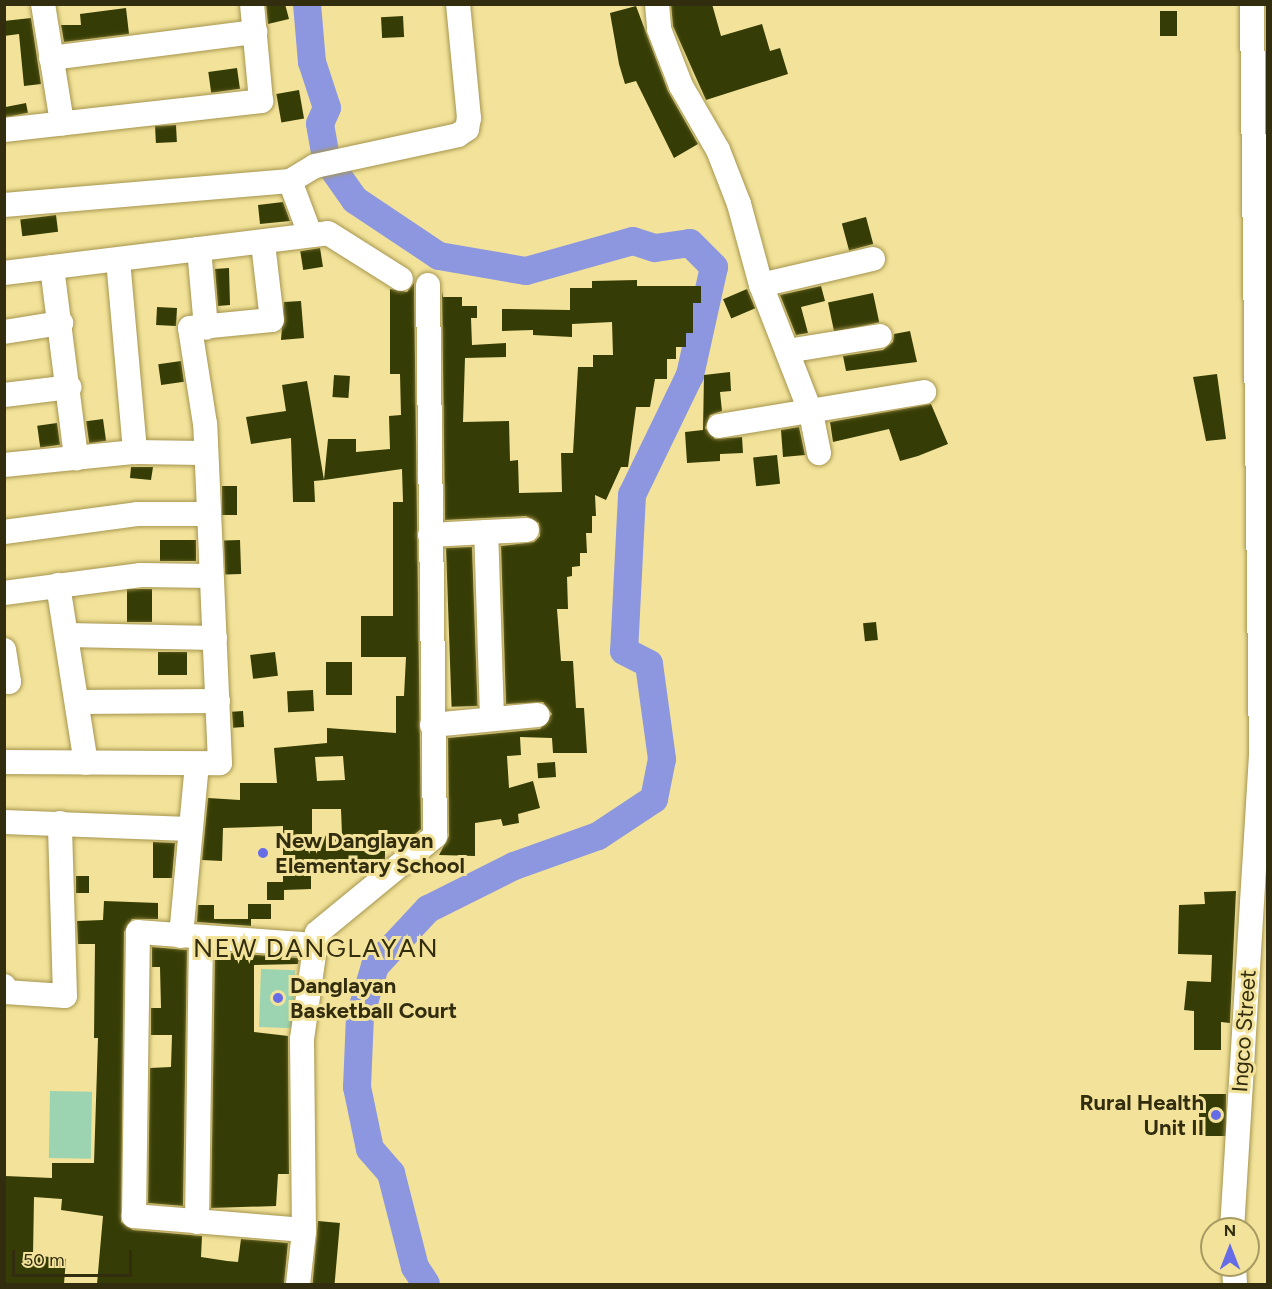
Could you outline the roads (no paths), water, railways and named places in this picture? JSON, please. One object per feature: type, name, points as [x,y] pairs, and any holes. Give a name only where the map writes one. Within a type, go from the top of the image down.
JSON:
[{"type":"street","points":[[44,4],[62,123]]},
{"type":"street","points":[[4,130],[261,101],[252,4]]},
{"type":"street","points":[[4,206],[291,181],[315,166],[467,129],[458,4]]},
{"type":"street","points":[[657,4],[659,29],[681,86],[718,150],[739,204],[761,285],[812,413],[819,453]]},
{"type":"street","name":"Ingco Street","points":[[1233,1217],[1261,878],[1261,283],[1252,4]]},
{"type":"street","points":[[51,58],[255,32]]},
{"type":"street","points":[[291,181],[310,234]]},
{"type":"street","points":[[4,273],[263,243],[328,233],[401,279]]},
{"type":"street","points":[[4,762],[220,763],[209,514],[203,453],[205,424],[189,328],[272,320],[263,243]]},
{"type":"street","points":[[199,249],[206,328]]},
{"type":"street","points":[[761,285],[873,259]]},
{"type":"street","points":[[118,260],[135,452]]},
{"type":"street","points":[[52,267],[70,387],[76,458]]},
{"type":"street","points":[[298,1284],[304,1230],[302,1039],[317,933],[435,836],[428,285]]},
{"type":"street","points":[[4,332],[60,323]]},
{"type":"street","points":[[786,351],[880,336]]},
{"type":"street","points":[[4,395],[70,387]]},
{"type":"street","points":[[719,426],[812,413],[924,392]]},
{"type":"street","points":[[4,465],[135,452],[203,453]]},
{"type":"street","points":[[4,532],[137,514],[209,514]]},
{"type":"street","points":[[430,535],[527,530]]},
{"type":"street","points":[[486,532],[492,718]]},
{"type":"street","points":[[4,593],[141,575],[211,576]]},
{"type":"street","points":[[58,585],[86,763]]},
{"type":"street","points":[[67,635],[215,638]]},
{"type":"street","points":[[4,650],[9,682],[4,681]]},
{"type":"street","points":[[77,702],[218,701]]},
{"type":"street","points":[[432,725],[538,715]]},
{"type":"street","points":[[197,764],[189,829],[197,1222]]},
{"type":"street","points":[[4,822],[189,829]]},
{"type":"street","points":[[4,986],[5,992],[65,996],[60,823]]},
{"type":"street","points":[[304,1230],[134,1216],[138,932],[314,945]]},
{"type":"waterway","points":[[307,4],[312,62],[327,108],[320,124],[326,159],[355,200],[439,256],[526,271],[633,241],[655,248],[690,243],[714,267],[690,375],[632,495],[624,651],[649,664],[662,759],[654,799],[598,836],[514,866],[428,909],[375,966],[360,1016],[357,1087],[370,1149],[391,1173],[415,1267],[426,1284]]},
{"type":"place","name":"New Danglayan Elementary School","points":[[263,853]]},
{"type":"place","name":"Danglayan Basketball Court","points":[[278,998]]},
{"type":"place","name":"Rural Health Unit II","points":[[1216,1115]]},
{"type":"district","name":"NEW DANGLAYAN","points":[[316,949]]}]
